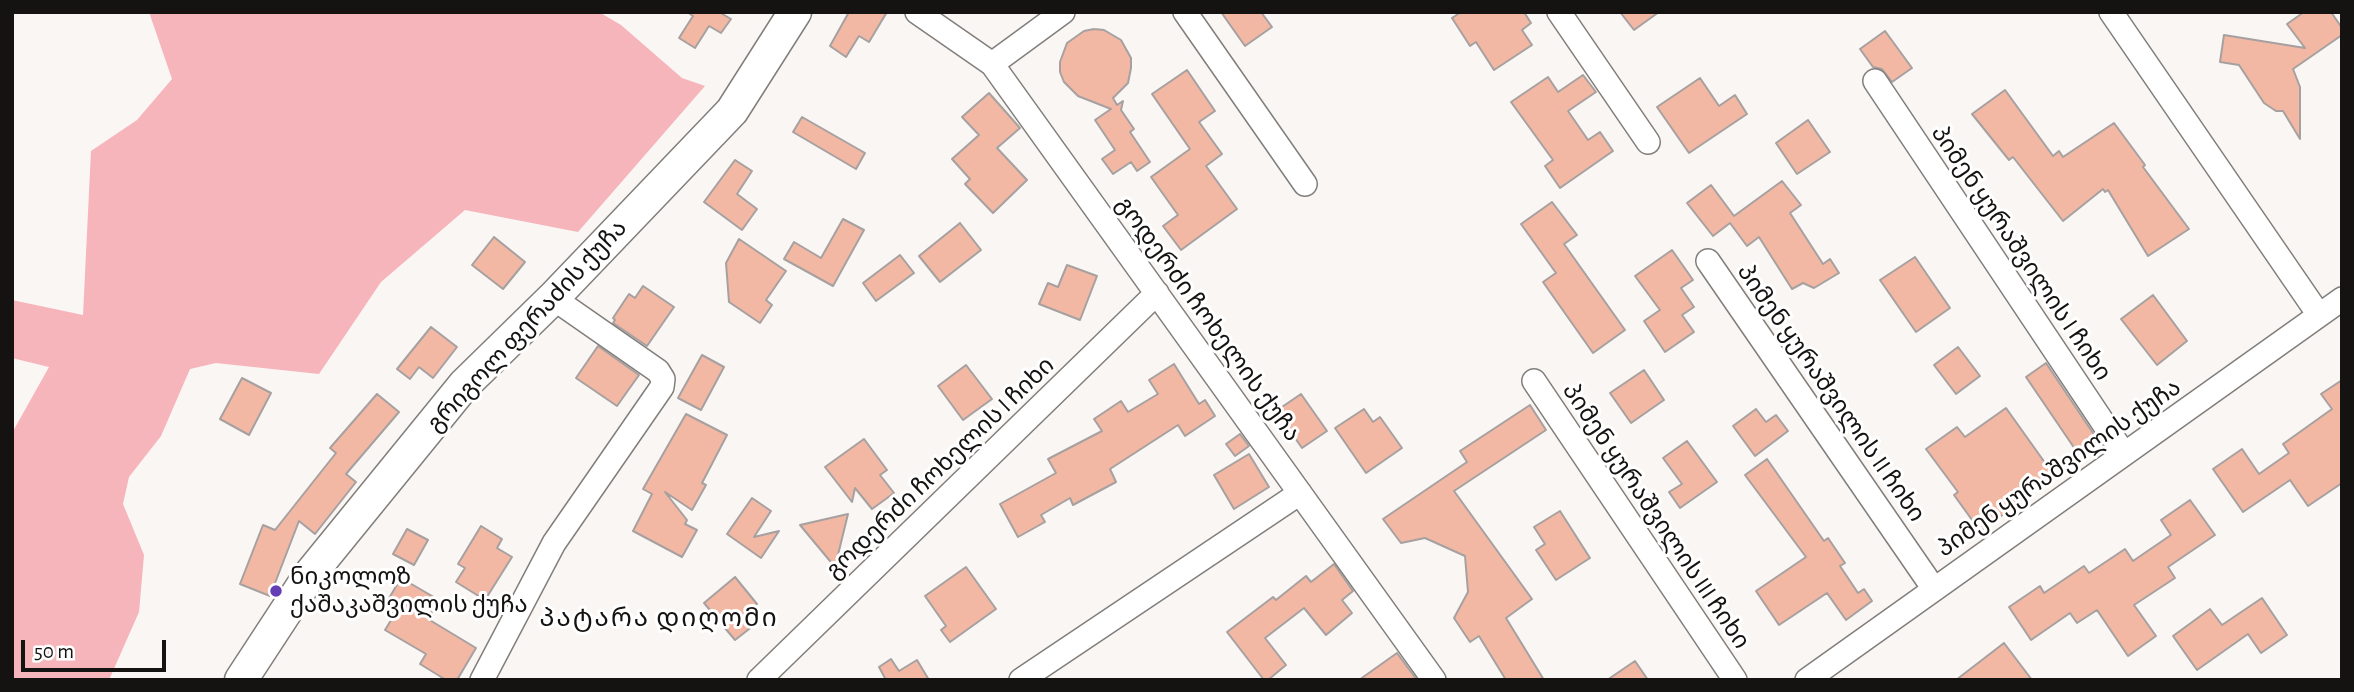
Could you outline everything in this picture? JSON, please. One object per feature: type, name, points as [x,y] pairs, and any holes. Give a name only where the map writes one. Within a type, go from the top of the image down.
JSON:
[{"type":"street","name":"გრიგოლ ფერაძის ქუჩა","points":[[248,677],[311,573],[456,396],[732,111],[795,12]]},
{"type":"street","name":"გოდერძი ჩოხელის ქუჩა","points":[[916,12],[992,64],[1434,680]]},
{"type":"street","points":[[992,64],[1063,12]]},
{"type":"street","points":[[1185,12],[1305,184]]},
{"type":"street","points":[[1559,12],[1648,142]]},
{"type":"street","points":[[2111,12],[2319,315]]},
{"type":"street","name":"პიმენ ყურაშვილის I ჩიხი","points":[[1875,81],[2124,454]]},
{"type":"street","name":"პიმენ ყურაშვილის II ჩიხი","points":[[1708,261],[1934,589]]},
{"type":"street","name":"გოდერძი ჩოხელის I ჩიხი","points":[[759,680],[1157,293]]},
{"type":"street","points":[[482,680],[554,543],[662,387],[663,379],[658,371],[553,298]]},
{"type":"street","name":"პიმენ ყურაშვილის ქუჩა","points":[[1807,680],[2342,299]]},
{"type":"street","name":"პიმენ ყურაშვილის III ჩიხი","points":[[1534,381],[1735,680]]},
{"type":"street","points":[[1021,680],[1300,493]]},
{"type":"shaded area","points":[[149,12],[599,12],[621,25],[682,78],[705,86],[578,232],[465,210],[381,282],[319,374],[216,363],[190,369],[161,436],[129,477],[123,504],[144,555],[139,612],[109,680],[12,680],[12,433],[49,367],[12,358],[12,300],[83,315],[91,151],[137,120],[172,79]]},
{"type":"building","points":[[687,12],[719,12],[731,19],[721,33],[709,26],[695,48],[679,38],[693,16]]},
{"type":"building","points":[[849,12],[887,12],[869,42],[859,36],[846,57],[830,46]]},
{"type":"building","points":[[1221,12],[1261,12],[1272,27],[1245,46]]},
{"type":"building","points":[[1461,12],[1524,12],[1531,23],[1522,30],[1532,45],[1494,70],[1476,42],[1470,46],[1452,18]]},
{"type":"building","points":[[1620,12],[1659,12],[1634,30]]},
{"type":"building","points":[[2304,12],[2331,12],[2342,28],[2342,35],[2293,69],[2300,87],[2300,139],[2283,111],[2276,111],[2264,103],[2239,65],[2220,62],[2224,35],[2305,48],[2287,24]]},
{"type":"building","points":[[1104,30],[1121,40],[1131,58],[1128,83],[1113,98],[1117,105],[1123,101],[1121,110],[1134,129],[1130,132],[1150,162],[1137,171],[1131,162],[1113,174],[1102,159],[1115,150],[1095,120],[1111,109],[1078,96],[1064,82],[1060,72],[1060,62],[1067,43],[1084,31]]},
{"type":"building","points":[[1885,31],[1912,68],[1892,82],[1882,69],[1873,67],[1860,49]]},
{"type":"building","points":[[1187,70],[1215,111],[1199,122],[1222,154],[1206,166],[1237,209],[1181,250],[1163,226],[1178,215],[1151,177],[1190,149],[1152,94]]},
{"type":"building","points":[[1583,75],[1596,92],[1568,111],[1588,140],[1600,132],[1613,151],[1560,188],[1545,166],[1553,160],[1511,102],[1548,77],[1558,92]]},
{"type":"building","points":[[1700,78],[1719,106],[1735,95],[1747,114],[1689,153],[1657,107]]},
{"type":"building","points":[[2005,90],[2053,156],[2059,151],[2063,157],[2114,123],[2189,229],[2148,256],[2108,190],[2105,192],[2103,189],[2063,221],[2013,157],[2009,160],[1972,114]]},
{"type":"building","points":[[989,93],[1020,128],[997,148],[1027,180],[993,213],[965,184],[970,179],[952,159],[979,135],[962,117]]},
{"type":"building","points":[[802,117],[865,153],[856,169],[793,132]]},
{"type":"building","points":[[1808,120],[1830,152],[1797,174],[1776,143]]},
{"type":"building","points":[[735,160],[752,171],[737,194],[757,209],[742,230],[704,202]]},
{"type":"building","points":[[1782,181],[1801,205],[1790,213],[1823,264],[1830,259],[1839,273],[1814,288],[1803,283],[1792,289],[1759,237],[1747,246],[1730,223],[1713,236],[1687,203],[1711,185],[1734,216]]},
{"type":"building","points":[[1552,202],[1577,235],[1564,244],[1625,330],[1593,353],[1543,282],[1556,273],[1521,224]]},
{"type":"building","points":[[843,219],[864,230],[833,286],[784,259],[794,242],[821,258]]},
{"type":"building","points":[[960,223],[981,250],[940,282],[919,256]]},
{"type":"building","points":[[494,237],[525,262],[503,289],[472,265]]},
{"type":"building","points":[[739,239],[786,271],[766,300],[772,305],[760,323],[729,302],[726,263]]},
{"type":"building","points":[[1672,250],[1693,280],[1681,288],[1694,307],[1682,315],[1694,332],[1665,352],[1644,321],[1660,310],[1635,276]]},
{"type":"building","points":[[900,255],[914,273],[876,301],[863,283]]},
{"type":"building","points":[[1915,257],[1950,308],[1916,332],[1880,280]]},
{"type":"building","points":[[1067,265],[1097,276],[1080,320],[1039,304],[1048,283],[1058,287]]},
{"type":"building","points":[[643,286],[674,307],[647,346],[613,323],[613,318],[629,294],[635,298]]},
{"type":"building","points":[[2153,295],[2187,341],[2157,365],[2121,319]]},
{"type":"building","points":[[431,327],[457,347],[433,378],[419,367],[410,379],[397,369]]},
{"type":"building","points":[[598,346],[639,375],[617,406],[576,378]]},
{"type":"building","points":[[1958,347],[1980,376],[1956,394],[1934,365]]},
{"type":"building","points":[[702,355],[724,367],[701,410],[678,398]]},
{"type":"building","points":[[2046,363],[2097,439],[2077,452],[2026,377]]},
{"type":"building","points":[[1174,364],[1199,404],[1205,400],[1215,416],[1185,436],[1178,425],[1110,469],[1116,482],[1073,505],[1070,498],[1041,515],[1045,522],[1018,537],[1000,504],[1056,473],[1048,459],[1102,431],[1094,419],[1121,401],[1128,412],[1158,394],[1149,380]]},
{"type":"building","points":[[966,365],[992,399],[963,420],[938,386]]},
{"type":"building","points":[[1644,370],[1664,400],[1631,423],[1610,393]]},
{"type":"building","points":[[242,378],[271,393],[249,435],[220,419]]},
{"type":"building","points":[[2342,380],[2342,483],[2308,506],[2290,480],[2243,512],[2213,469],[2242,449],[2259,474],[2289,453],[2283,444],[2332,409],[2321,394]]},
{"type":"building","points":[[377,394],[399,412],[346,474],[356,482],[315,534],[299,521],[270,596],[240,584],[263,525],[275,530],[336,453],[330,448]]},
{"type":"building","points":[[1301,394],[1327,431],[1302,448],[1276,411]]},
{"type":"building","points":[[1530,405],[1546,430],[1454,491],[1532,599],[1506,618],[1544,680],[1506,680],[1479,636],[1470,642],[1454,618],[1468,592],[1465,556],[1425,538],[1401,543],[1383,519],[1467,462],[1460,451]]},
{"type":"building","points":[[2006,408],[2053,474],[2012,503],[2015,506],[1980,531],[1954,495],[1958,492],[1926,449],[1957,427],[1965,437]]},
{"type":"building","points":[[1364,409],[1373,422],[1380,417],[1402,448],[1366,473],[1335,428]]},
{"type":"building","points":[[1756,409],[1766,422],[1776,415],[1788,431],[1755,456],[1733,426]]},
{"type":"building","points":[[686,414],[727,435],[702,483],[706,485],[692,510],[665,492],[687,520],[685,524],[697,530],[682,557],[633,531],[652,494],[643,489]]},
{"type":"building","points":[[1240,434],[1249,446],[1235,456],[1226,444]]},
{"type":"building","points":[[864,439],[887,470],[880,475],[894,493],[872,509],[855,488],[852,502],[825,467]]},
{"type":"building","points":[[1687,441],[1717,482],[1680,508],[1669,492],[1682,484],[1663,458]]},
{"type":"building","points":[[1249,454],[1269,487],[1234,509],[1214,475]]},
{"type":"building","points":[[1767,459],[1824,541],[1828,538],[1845,563],[1840,566],[1858,593],[1864,589],[1872,601],[1846,620],[1827,593],[1779,625],[1756,591],[1806,557],[1745,475]]},
{"type":"building","points":[[752,498],[771,511],[754,537],[779,531],[761,558],[727,534]]},
{"type":"building","points":[[2190,500],[2215,535],[2168,567],[2175,578],[2134,605],[2156,636],[2128,656],[2097,610],[2077,623],[2070,613],[2031,640],[2009,607],[2040,586],[2044,593],[2084,566],[2089,573],[2125,549],[2133,561],[2171,535],[2161,520]]},
{"type":"building","points":[[1560,511],[1590,558],[1556,580],[1536,550],[1545,544],[1534,527]]},
{"type":"building","points":[[848,514],[835,567],[800,525]]},
{"type":"building","points":[[481,526],[502,539],[497,548],[512,557],[485,600],[456,582],[465,568],[458,564]]},
{"type":"building","points":[[407,529],[428,540],[414,565],[393,554]]},
{"type":"building","points":[[1334,564],[1353,591],[1342,600],[1352,613],[1326,635],[1304,608],[1265,638],[1286,665],[1268,680],[1264,680],[1227,632],[1273,597],[1276,600],[1306,576],[1311,582]]},
{"type":"building","points":[[966,567],[996,609],[950,642],[941,630],[946,626],[925,596]]},
{"type":"building","points":[[735,577],[757,604],[744,615],[753,626],[735,640],[704,603]]},
{"type":"building","points":[[401,578],[439,600],[428,619],[476,648],[457,680],[446,680],[420,664],[426,654],[385,630],[393,617],[382,610]]},
{"type":"building","points":[[2262,598],[2287,635],[2261,653],[2248,634],[2197,670],[2173,636],[2210,609],[2222,625]]},
{"type":"building","points":[[2004,643],[2032,680],[1956,680]]},
{"type":"building","points":[[1397,653],[1417,680],[1359,680]]},
{"type":"building","points":[[891,659],[899,671],[917,660],[929,680],[886,680],[879,667]]},
{"type":"building","points":[[1635,661],[1648,680],[1607,680]]},
{"type":"place","name":"ნიკოლოზ ქაშაკაშვილის ქუჩა","points":[[276,591]]},
{"type":"district","name":"პატარა დიღომი","points":[[659,618]]}]
